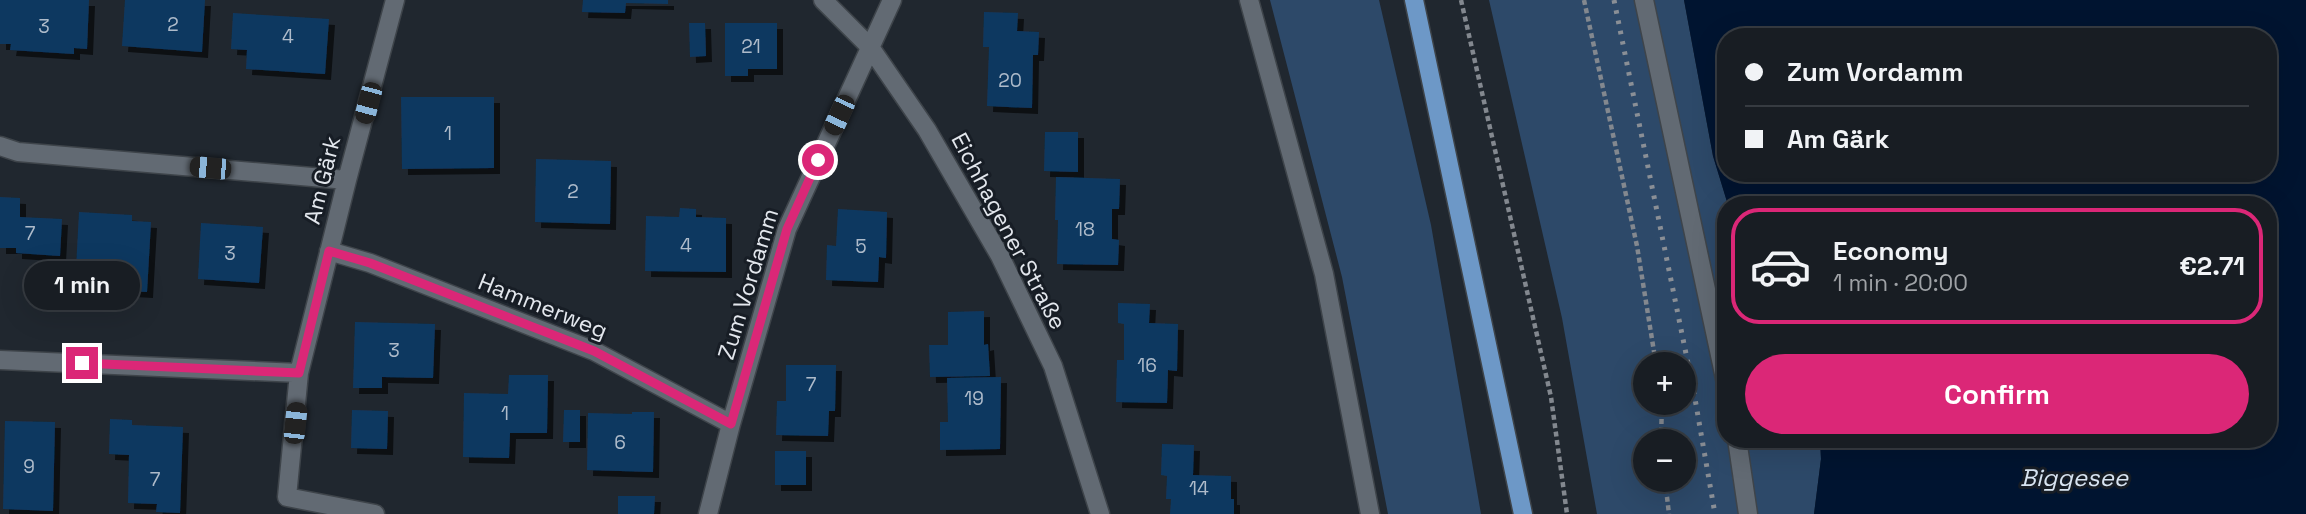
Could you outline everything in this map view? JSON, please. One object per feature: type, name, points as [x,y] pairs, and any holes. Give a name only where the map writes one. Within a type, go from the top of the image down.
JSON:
[{"type":"main road","points":[[1414,0],[1523,514]]},
{"type":"street","name":"Am Gärk","points":[[375,514],[287,497],[299,373],[395,0]]},
{"type":"street","name":"Eichhagener Straße","points":[[823,0],[870,47],[927,130],[1000,256],[1053,366],[1100,514]]},
{"type":"street","name":"Zum Vordamm","points":[[708,514],[787,229],[892,0]]},
{"type":"street","points":[[1249,0],[1324,274],[1370,514]]},
{"type":"street","points":[[1644,0],[1717,341]]},
{"type":"street","points":[[0,146],[18,152],[347,180]]},
{"type":"street","name":"Hammerweg","points":[[329,251],[370,263],[594,351],[731,424]]},
{"type":"street","points":[[0,360],[299,373]]},
{"type":"street","points":[[1738,448],[1748,514]]},
{"type":"path","points":[[1461,0],[1551,397],[1567,514]]},
{"type":"path","points":[[1584,0],[1637,246],[1654,352]]},
{"type":"path","points":[[1666,492],[1669,514]]},
{"type":"shaded area","points":[[1270,0],[1379,0],[1431,225],[1481,514],[1388,514],[1342,277]]},
{"type":"shaded area","points":[[1489,0],[1684,0],[1717,169],[1717,182],[1721,182],[1725,196],[1717,196],[1717,448],[1820,448],[1814,514],[1597,514],[1562,318]]},
{"type":"water","name":"Biggesee","points":[[1684,0],[2306,0],[2306,514],[1814,514],[1820,448],[2277,448],[2277,196],[1725,196],[1721,182],[2277,182],[2277,28],[1717,28],[1717,169]]},
{"type":"building","points":[[0,0],[89,0],[87,49],[74,48],[74,54],[10,50],[11,44],[0,44]]},
{"type":"building","points":[[125,0],[205,0],[202,52],[122,46]]},
{"type":"building","points":[[583,0],[668,0],[668,4],[626,3],[625,13],[582,12]]},
{"type":"building","points":[[984,12],[1018,13],[1017,31],[1039,32],[1038,55],[1033,55],[1032,108],[987,106],[989,47],[983,47]]},
{"type":"building","points":[[233,13],[329,19],[325,74],[246,69],[247,50],[231,49]]},
{"type":"building","points":[[689,23],[705,23],[706,56],[690,57]]},
{"type":"building","points":[[725,23],[777,23],[777,69],[748,69],[748,76],[725,76]]},
{"type":"building","points":[[401,97],[494,97],[494,168],[402,169]]},
{"type":"building","points":[[1045,132],[1078,132],[1078,172],[1044,171]]},
{"type":"building","points":[[536,159],[611,161],[610,224],[535,222]]},
{"type":"building","points":[[1056,177],[1120,179],[1119,209],[1112,209],[1112,239],[1119,240],[1118,265],[1057,264]]},
{"type":"building","points":[[0,197],[20,198],[20,217],[62,219],[60,256],[16,253],[16,248],[0,248]]},
{"type":"building","points":[[680,208],[696,209],[696,217],[726,218],[726,272],[645,271],[646,216],[679,217]]},
{"type":"building","points":[[838,209],[887,212],[886,258],[879,257],[878,282],[826,280],[827,245],[836,246]]},
{"type":"building","points":[[79,212],[132,215],[132,221],[151,222],[147,292],[75,288]]},
{"type":"building","points":[[201,223],[263,227],[259,283],[198,279]]},
{"type":"building","points":[[1118,303],[1150,304],[1149,323],[1178,324],[1177,371],[1168,370],[1167,403],[1116,402],[1117,360],[1124,360],[1124,324],[1118,323]]},
{"type":"building","points":[[984,311],[984,345],[988,344],[990,376],[930,377],[929,345],[948,345],[948,312]]},
{"type":"building","points":[[355,322],[435,324],[433,378],[382,377],[382,388],[353,388]]},
{"type":"building","points":[[786,365],[836,365],[835,411],[829,411],[828,436],[776,435],[777,401],[786,401]]},
{"type":"building","points":[[509,375],[548,375],[547,433],[510,433],[509,458],[463,457],[464,393],[508,394]]},
{"type":"building","points":[[1001,377],[1000,449],[940,450],[940,422],[948,422],[947,378]]},
{"type":"building","points":[[352,410],[388,411],[387,449],[351,448]]},
{"type":"building","points":[[564,410],[580,410],[580,442],[563,442]]},
{"type":"building","points":[[654,412],[653,472],[587,470],[588,413]]},
{"type":"building","points":[[110,419],[132,420],[132,425],[183,427],[180,513],[156,512],[157,504],[128,503],[129,455],[109,454]]},
{"type":"building","points":[[5,421],[55,422],[53,511],[3,509]]},
{"type":"building","points":[[1162,444],[1194,445],[1193,475],[1231,476],[1234,514],[1170,514],[1171,499],[1166,499],[1167,476],[1161,475]]},
{"type":"building","points":[[775,451],[806,451],[806,485],[775,485]]},
{"type":"building","points":[[618,496],[655,496],[654,514],[618,514]]},
{"type":"railway","points":[[1614,0],[1694,393],[1715,514]]},
{"type":"route","points":[[82,363],[299,373],[329,251],[370,263],[594,351],[731,424],[787,229],[818,160]]}]
